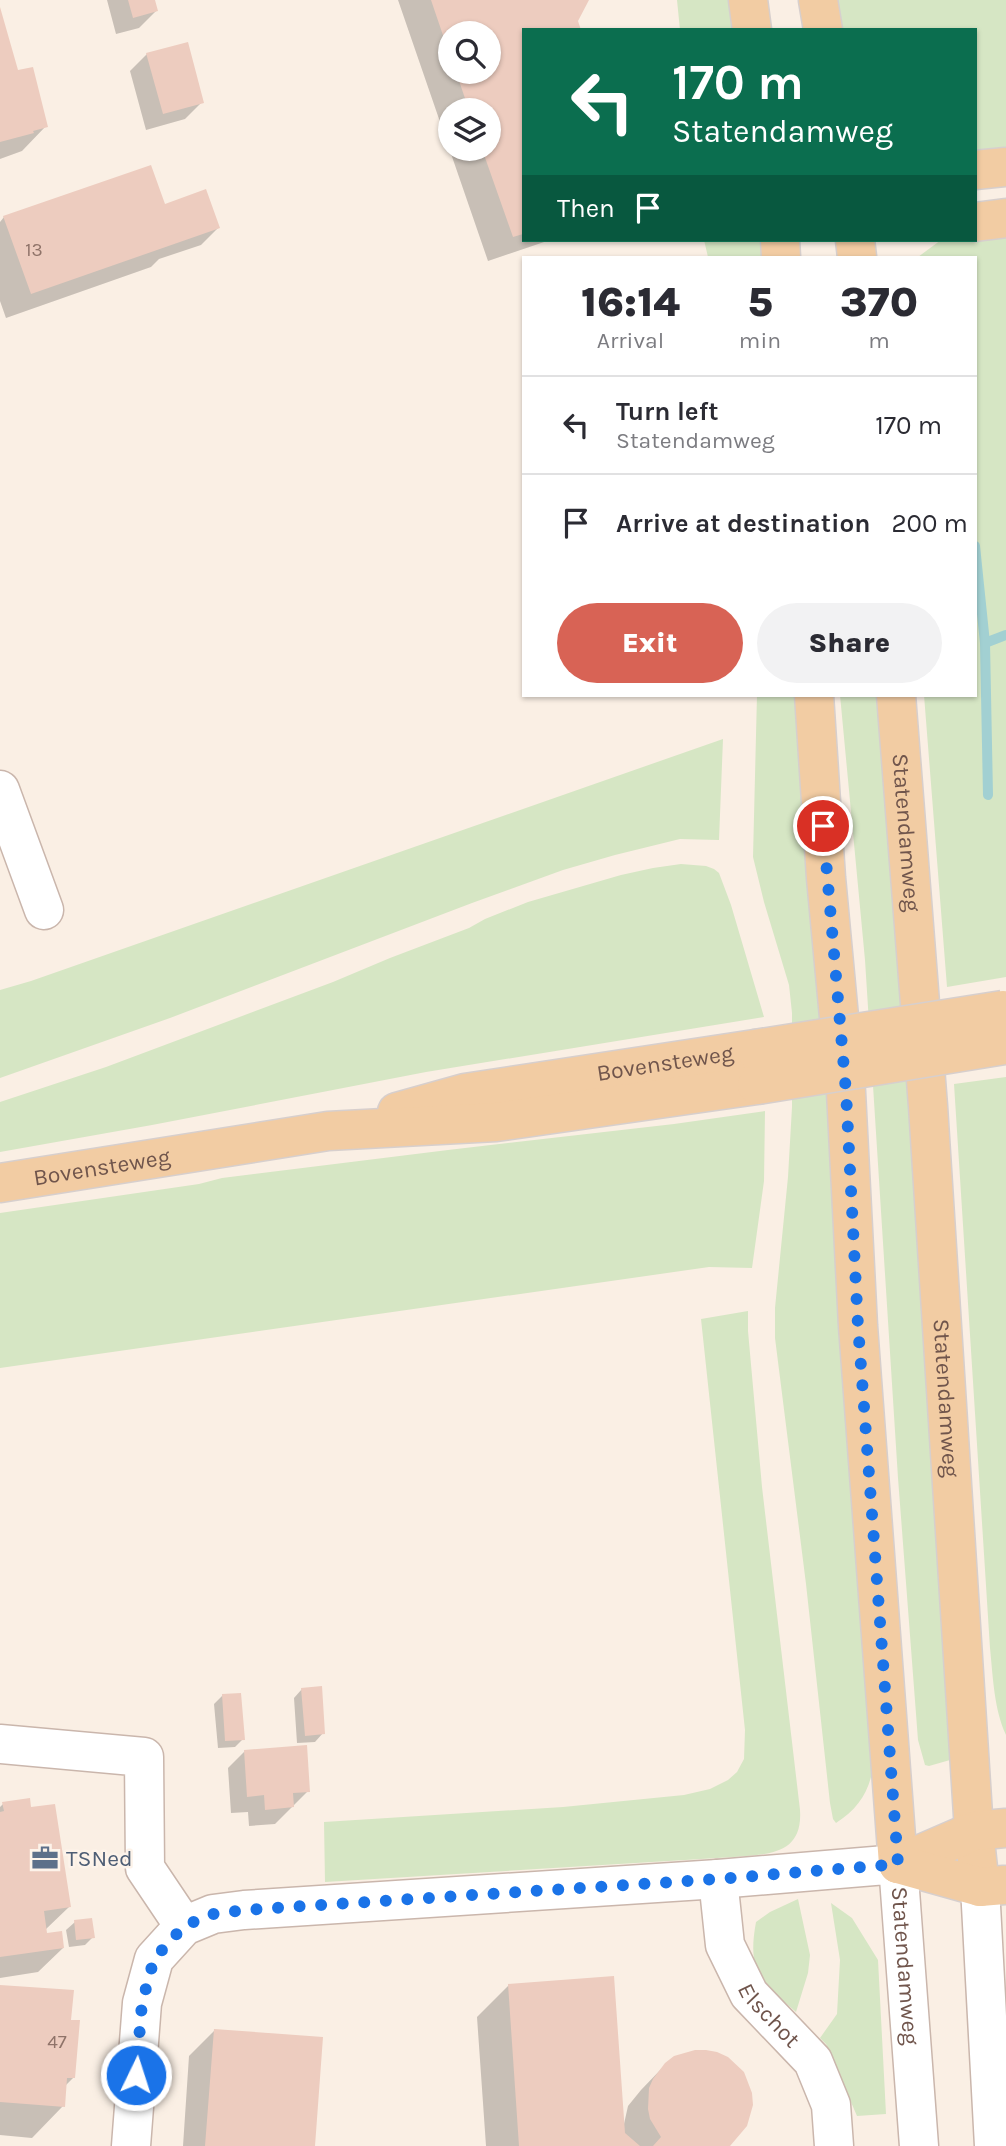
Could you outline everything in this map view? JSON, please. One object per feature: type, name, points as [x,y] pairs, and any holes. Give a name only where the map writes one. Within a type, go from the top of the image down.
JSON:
[{"type":"main road","points":[[748,0],[752,28]]},
{"type":"main road","points":[[818,0],[823,28]]},
{"type":"main road","points":[[977,170],[1006,167]]},
{"type":"main road","points":[[977,222],[1006,218]]},
{"type":"main road","name":"Statendamweg","points":[[814,697],[826,878],[846,1092],[858,1326],[898,1864]]},
{"type":"main road","name":"Statendamweg","points":[[896,697],[993,1886]]},
{"type":"main road","name":"Bovensteweg","points":[[0,1183],[328,1131],[465,1093],[756,1067],[1005,1028]]},
{"type":"main road","points":[[898,1864],[990,1829]]},
{"type":"main road","points":[[898,1864],[993,1886]]},
{"type":"street","points":[[0,790],[44,910]]},
{"type":"street","points":[[0,1744],[144,1757],[145,1868],[184,1926]]},
{"type":"street","points":[[131,2146],[142,2003],[154,1959],[184,1926],[213,1914],[898,1864]]},
{"type":"street","name":"Statendamweg","points":[[898,1864],[919,2146]]},
{"type":"street","name":"Elschot","points":[[718,1879],[725,1945],[749,1994],[813,2061],[831,2105],[834,2146]]},
{"type":"street","name":"Statendamweg","points":[[993,1886],[994,2146]]},
{"type":"green space","points":[[677,0],[734,0],[737,28],[680,28]]},
{"type":"green space","points":[[835,0],[1006,0],[1006,150],[977,154],[977,28],[840,28]]},
{"type":"green space","points":[[1006,224],[1006,977],[947,987],[924,697],[977,697],[977,256],[919,256],[938,242],[977,242],[977,239]]},
{"type":"green space","points":[[704,242],[762,242],[761,256],[708,256]]},
{"type":"green space","points":[[757,697],[804,697],[873,1769],[861,1800],[836,1823],[830,1803],[775,1338],[775,1308],[792,1107],[792,1013],[789,985],[753,857]]},
{"type":"green space","points":[[840,697],[884,697],[952,1754],[950,1760],[929,1766],[925,1765],[918,1740],[898,1478],[865,960]]},
{"type":"green space","points":[[723,739],[719,840],[680,839],[563,870],[170,1018],[0,1078],[0,990]]},
{"type":"green space","points":[[681,864],[706,866],[719,873],[764,1017],[426,1072],[0,1152],[0,1102],[106,1067],[333,982],[528,902],[621,875]]},
{"type":"green space","points":[[1006,1077],[1006,1735],[996,1704],[990,1648],[954,1084]]},
{"type":"green space","points":[[765,1111],[764,1181],[752,1268],[709,1267],[0,1368],[0,1213],[199,1184],[222,1178]]},
{"type":"green space","points":[[748,1311],[762,1487],[800,1810],[796,1836],[781,1849],[747,1856],[325,1882],[324,1822],[563,1807],[684,1795],[710,1789],[737,1772],[744,1759],[745,1730],[701,1319]]},
{"type":"green space","points":[[798,1899],[810,1955],[808,1973],[796,2012],[765,1983],[755,1964],[753,1953],[756,1922]]},
{"type":"green space","points":[[831,1903],[852,1918],[878,1960],[886,2114],[857,2116],[826,2044],[820,2038],[837,2014],[840,1960]]},
{"type":"building","points":[[128,0],[155,0],[158,11],[133,18]]},
{"type":"building","points":[[431,0],[589,0],[578,21],[580,28],[522,28],[522,234],[513,237],[486,161],[501,161],[501,98],[465,98],[460,84],[501,84],[501,21],[438,21]]},
{"type":"building","points":[[0,7],[18,70],[33,67],[48,127],[0,142]]},
{"type":"building","points":[[188,42],[204,103],[163,114],[146,53]]},
{"type":"building","points":[[151,165],[165,204],[206,189],[220,228],[31,294],[3,216]]},
{"type":"building","points":[[322,1686],[325,1734],[305,1736],[301,1688]]},
{"type":"building","points":[[241,1693],[245,1740],[225,1741],[222,1694]]},
{"type":"building","points":[[307,1745],[310,1792],[293,1793],[294,1807],[265,1810],[264,1795],[247,1797],[244,1750]]},
{"type":"building","points":[[30,1798],[31,1807],[55,1804],[71,1907],[44,1911],[47,1933],[62,1931],[64,1948],[0,1957],[0,1812],[4,1811],[2,1802]]},
{"type":"building","points":[[92,1918],[95,1938],[76,1940],[74,1920]]},
{"type":"building","points":[[614,1976],[625,2133],[640,2146],[519,2146],[508,1984]]},
{"type":"building","points":[[0,1985],[74,1990],[71,2020],[80,2020],[75,2078],[67,2078],[65,2107],[0,2102]]},
{"type":"building","points":[[214,2029],[323,2037],[315,2146],[205,2146]]},
{"type":"building","points":[[695,2050],[717,2052],[728,2057],[744,2072],[752,2093],[753,2105],[747,2126],[730,2146],[653,2146],[661,2137],[650,2119],[649,2088],[665,2063],[674,2056]]},
{"type":"waterway","points":[[977,565],[985,643],[988,795]]},
{"type":"waterway","points":[[985,643],[1006,635]]},
{"type":"place","name":"TSNed","points":[[45,1858]]},
{"type":"route","points":[[136,2075],[142,2003],[154,1959],[184,1926],[213,1914],[898,1864],[858,1326],[846,1092],[823,826]]}]
